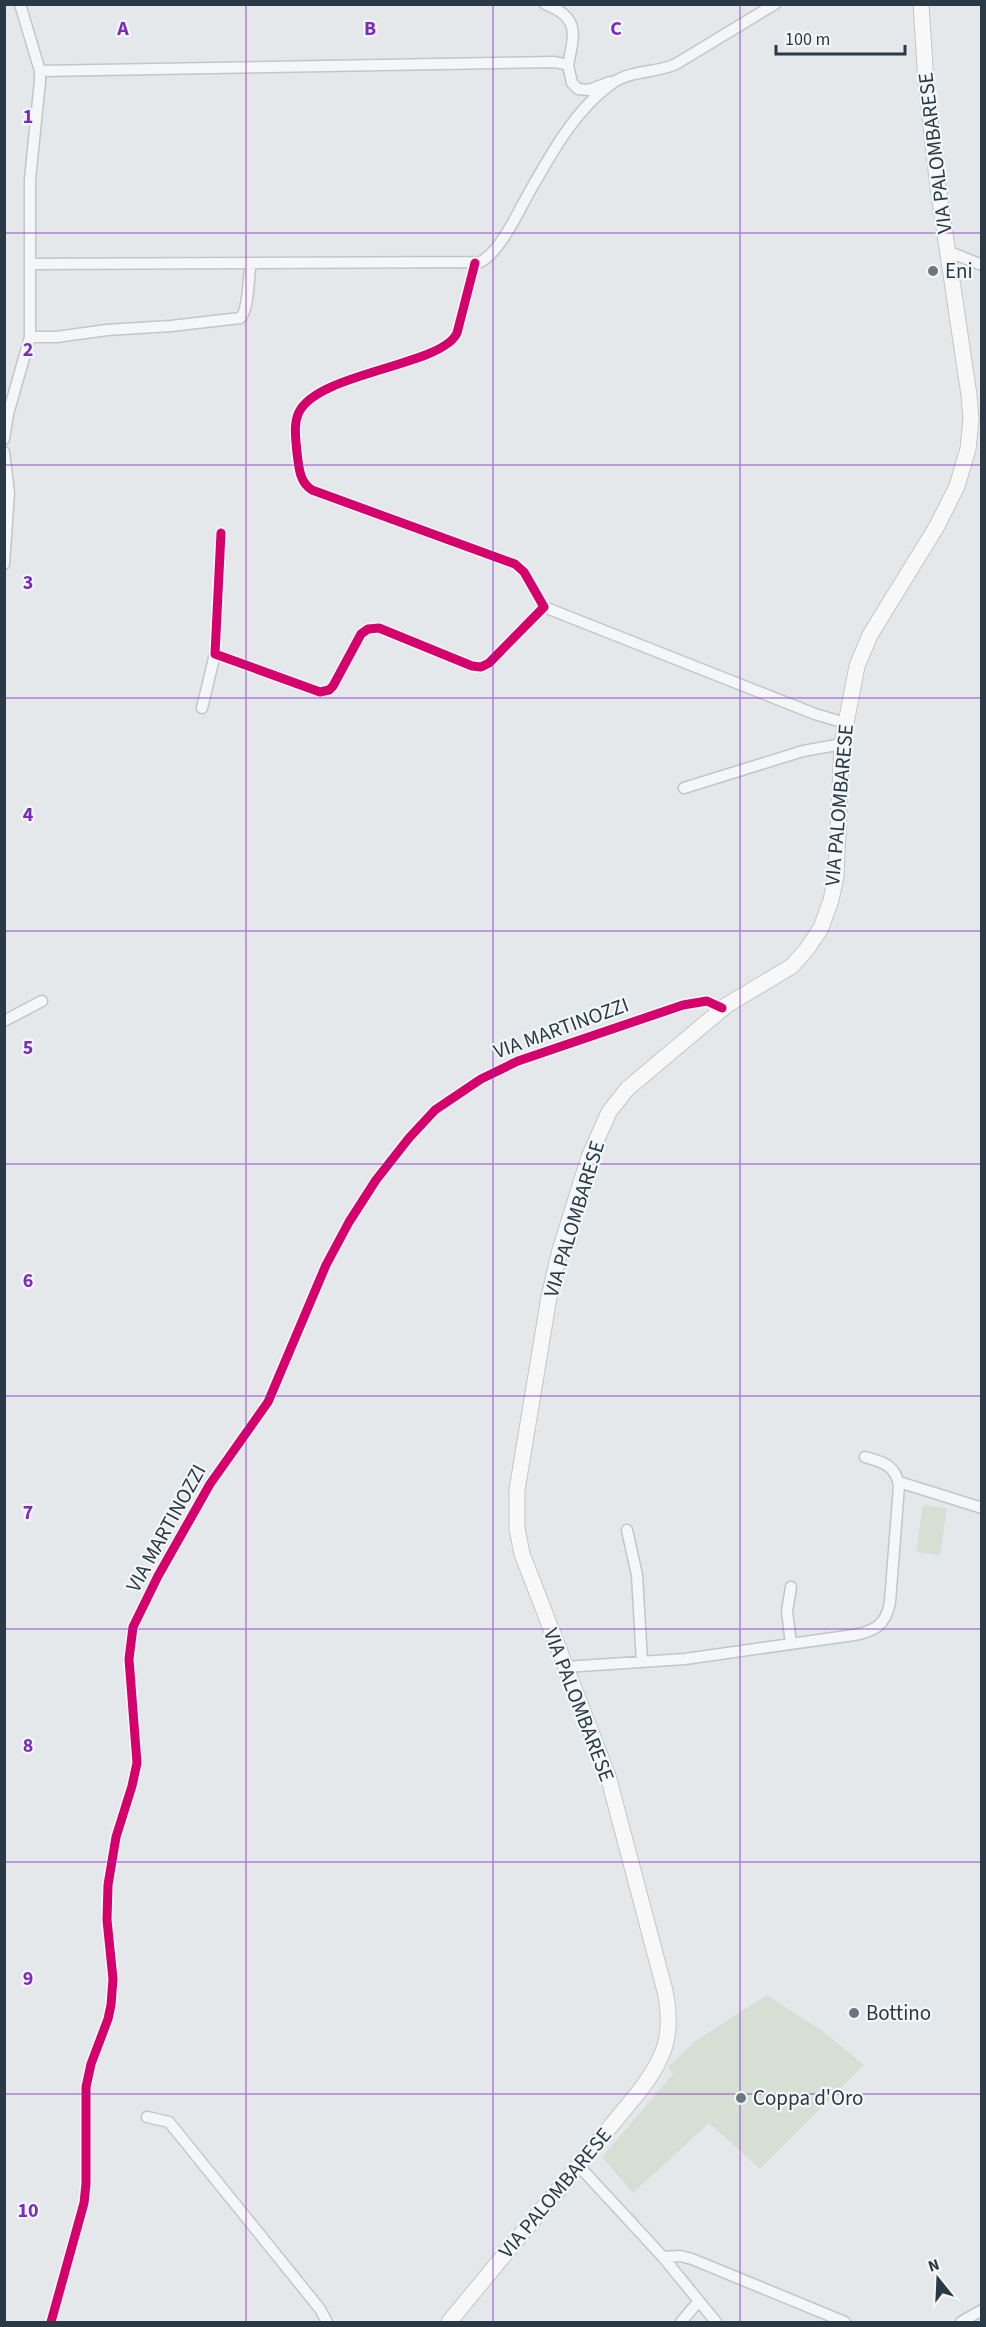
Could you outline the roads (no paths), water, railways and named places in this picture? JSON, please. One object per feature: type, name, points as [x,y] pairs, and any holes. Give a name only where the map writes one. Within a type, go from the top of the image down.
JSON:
[{"type":"main road","name":"VIA PALOMBARESE","points":[[449,2322],[648,2080],[665,2049],[669,2025],[664,1985],[614,1794],[524,1560],[517,1516],[520,1468],[553,1272],[583,1174],[612,1106],[632,1085],[722,1008],[792,966],[810,945],[823,922],[831,900],[838,865],[842,744],[856,673],[866,644],[946,510],[967,457],[969,395],[929,112],[921,4]]},
{"type":"street","points":[[4,439],[8,414],[30,337],[30,179],[40,71],[20,4]]},
{"type":"street","points":[[544,4],[563,12],[570,21],[572,43],[568,65],[572,83],[578,89],[588,90],[616,80],[672,66],[775,4]]},
{"type":"street","points":[[40,71],[550,62],[568,65]]},
{"type":"street","points":[[30,264],[475,263],[483,261],[490,255],[574,122],[616,80]]},
{"type":"street","points":[[947,251],[981,265]]},
{"type":"street","points":[[30,337],[56,337],[104,330],[171,326],[240,318],[246,311],[251,263]]},
{"type":"street","points":[[475,263],[457,333],[452,342],[435,351],[328,389],[304,405],[296,422],[300,471],[305,484],[312,490],[515,564],[524,572],[544,607],[815,714],[845,723]]},
{"type":"street","points":[[4,452],[9,494],[4,564]]},
{"type":"street","points":[[202,708],[215,654],[221,533]]},
{"type":"street","points":[[215,654],[324,692],[333,686],[361,634],[368,629],[378,628],[472,666],[482,667],[489,663],[544,607]]},
{"type":"street","points":[[684,788],[810,749],[842,744]]},
{"type":"street","points":[[4,1021],[42,1001]]},
{"type":"street","name":"VIA MARTINOZZI","points":[[51,2322],[86,2193],[86,2086],[94,2053],[108,2019],[113,1987],[107,1912],[109,1873],[116,1837],[137,1763],[129,1648],[133,1627],[150,1591],[221,1466],[268,1402],[312,1295],[349,1222],[376,1180],[425,1120],[442,1104],[466,1088],[518,1061],[683,1005],[707,1001],[722,1008]]},
{"type":"street","points":[[565,1667],[642,1662],[791,1644],[866,1633],[877,1629],[883,1622],[890,1602],[899,1500],[898,1482],[890,1466],[865,1457]]},
{"type":"street","points":[[898,1482],[979,1507]]},
{"type":"street","points":[[627,1530],[637,1575],[642,1662]]},
{"type":"street","points":[[791,1587],[787,1611],[791,1644]]},
{"type":"street","points":[[147,2117],[169,2122],[320,2309],[327,2322]]},
{"type":"street","points":[[578,2165],[663,2257],[716,2322]]},
{"type":"street","points":[[663,2257],[680,2256],[693,2259],[845,2322]]},
{"type":"street","points":[[681,2322],[698,2301]]},
{"type":"street","points":[[961,2322],[981,2310]]},
{"type":"place","name":"Eni","points":[[933,271]]},
{"type":"place","name":"Bottino","points":[[854,2013]]},
{"type":"place","name":"Coppa d'Oro","points":[[741,2098]]}]
